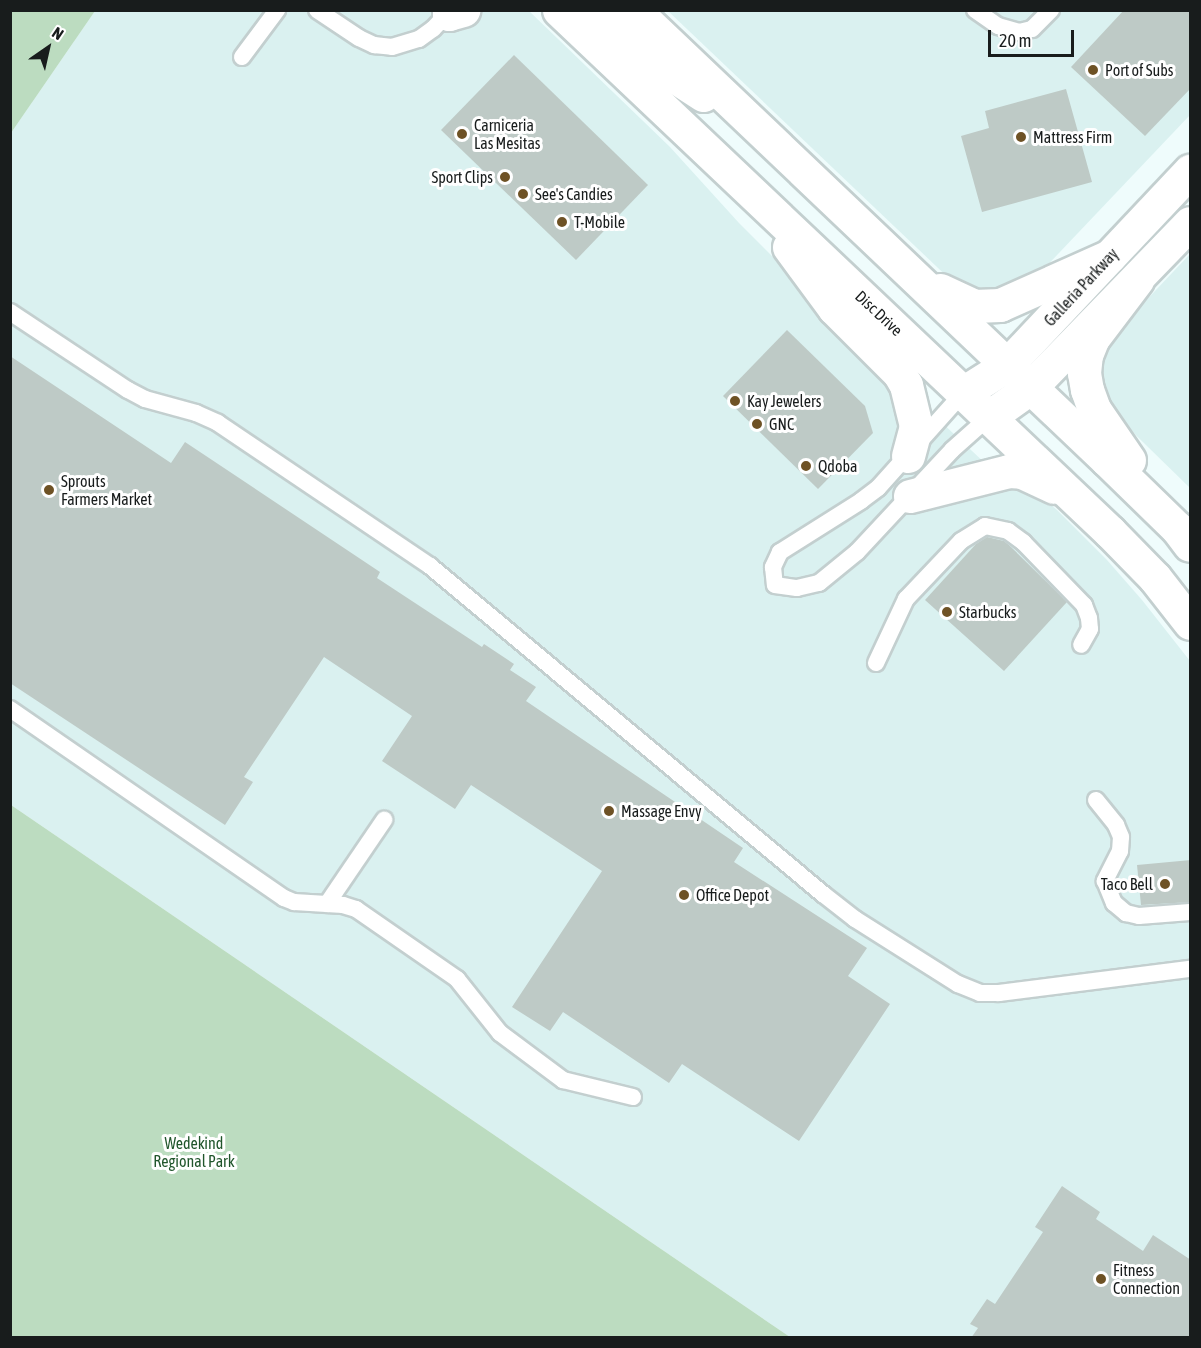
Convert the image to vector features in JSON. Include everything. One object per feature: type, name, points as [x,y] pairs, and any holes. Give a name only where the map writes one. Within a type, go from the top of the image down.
[{"type":"main road","points":[[550,10],[592,23],[659,68],[756,126]]},
{"type":"main road","name":"Disc Drive","points":[[560,10],[592,23],[748,189],[1089,512],[1155,578],[1191,622]]},
{"type":"main road","points":[[634,10],[1031,387],[1184,537]]},
{"type":"main road","name":"Galleria Parkway","points":[[963,393],[1007,365],[1191,171]]},
{"type":"main road","points":[[748,189],[823,296],[899,373],[906,386],[916,426],[908,456]]},
{"type":"main road","points":[[989,417],[1031,387],[1191,223]]},
{"type":"main road","points":[[909,272],[957,299],[985,307],[1000,305],[1032,292],[1110,256]]},
{"type":"main road","points":[[1137,280],[1092,338],[1086,355],[1087,390],[1104,426],[1184,537]]},
{"type":"main road","points":[[910,496],[1009,471],[1029,475],[1054,486],[1089,512]]},
{"type":"lane","points":[[242,57],[277,10]]},
{"type":"lane","points":[[317,10],[359,38],[374,45],[392,47],[419,39],[434,30],[453,11]]},
{"type":"lane","points":[[975,10],[998,26],[1019,32],[1032,29],[1051,10]]},
{"type":"lane","points":[[10,312],[136,395],[196,413],[218,423],[430,566],[823,894],[855,919],[958,984],[980,993],[999,993],[1191,969]]},
{"type":"lane","points":[[963,393],[908,456],[861,501],[780,552],[773,567],[774,585],[797,588],[819,583],[857,552],[952,450],[989,417]]},
{"type":"lane","points":[[876,663],[906,599],[961,541],[985,526],[1008,531],[1023,542],[1084,605],[1089,618],[1089,629],[1081,645]]},
{"type":"lane","points":[[10,709],[284,898],[294,902],[356,909],[457,979],[500,1033],[563,1080],[633,1097]]},
{"type":"lane","points":[[1096,800],[1116,825],[1121,837],[1120,851],[1105,881],[1114,903],[1126,913],[1139,916],[1191,912]]},
{"type":"lane","points":[[327,904],[384,820]]},
{"type":"shaded area","points":[[95,11],[529,11],[670,147],[739,223],[889,373],[1004,481],[1029,486],[1057,510],[1107,560],[1142,600],[1190,661],[1190,1337],[790,1337],[11,805],[11,133]]},
{"type":"shaded area","points":[[668,11],[1190,11],[1190,115],[1040,273],[996,296],[958,287]]},
{"type":"shaded area","points":[[1190,254],[1190,488],[1105,405],[1093,370],[1103,346]]},
{"type":"green space","points":[[10,11],[95,11],[11,133]]},
{"type":"green space","name":"Wedekind Regional Park","points":[[11,805],[790,1337],[11,1337]]},
{"type":"building","points":[[1124,10],[1191,10],[1191,88],[1145,136],[1071,67]]},
{"type":"building","points":[[514,55],[648,185],[576,260],[441,130]]},
{"type":"building","points":[[1066,89],[1092,182],[982,212],[961,136],[989,128],[985,111]]},
{"type":"building","points":[[787,330],[865,406],[873,433],[818,489],[723,396]]},
{"type":"building","points":[[10,356],[171,463],[185,442],[380,572],[377,578],[482,647],[484,644],[514,664],[510,670],[536,687],[526,701],[743,848],[734,862],[867,948],[848,976],[890,1004],[799,1141],[682,1064],[669,1083],[563,1012],[550,1031],[512,1007],[602,871],[471,785],[455,809],[382,761],[412,716],[324,657],[244,777],[253,782],[225,825],[10,683]]},
{"type":"building","points":[[987,537],[1004,541],[1067,602],[1004,671],[925,600],[976,544]]},
{"type":"building","name":"Taco Bell","points":[[1191,860],[1191,902],[1141,905],[1137,865]]},
{"type":"building","name":"Fitness Connection","points":[[1062,1186],[1100,1212],[1096,1219],[1143,1251],[1153,1235],[1191,1260],[1191,1338],[971,1338],[978,1328],[970,1324],[987,1299],[995,1304],[1043,1232],[1035,1227]]},
{"type":"place","name":"Port of Subs","points":[[1093,70]]},
{"type":"place","name":"Carniceria Las Mesitas","points":[[462,134]]},
{"type":"place","name":"Mattress Firm","points":[[1021,137]]},
{"type":"place","name":"Sport Clips","points":[[505,177]]},
{"type":"place","name":"See's Candies","points":[[523,194]]},
{"type":"place","name":"T-Mobile","points":[[562,222]]},
{"type":"place","name":"Kay Jewelers","points":[[735,401]]},
{"type":"place","name":"GNC","points":[[757,424]]},
{"type":"place","name":"Qdoba","points":[[806,466]]},
{"type":"place","name":"Sprouts Farmers Market","points":[[49,490]]},
{"type":"place","name":"Starbucks","points":[[947,612]]},
{"type":"place","name":"Massage Envy","points":[[609,811]]},
{"type":"place","name":"Taco Bell","points":[[1165,884]]},
{"type":"place","name":"Office Depot","points":[[684,895]]},
{"type":"place","name":"Fitness Connection","points":[[1101,1279]]}]
